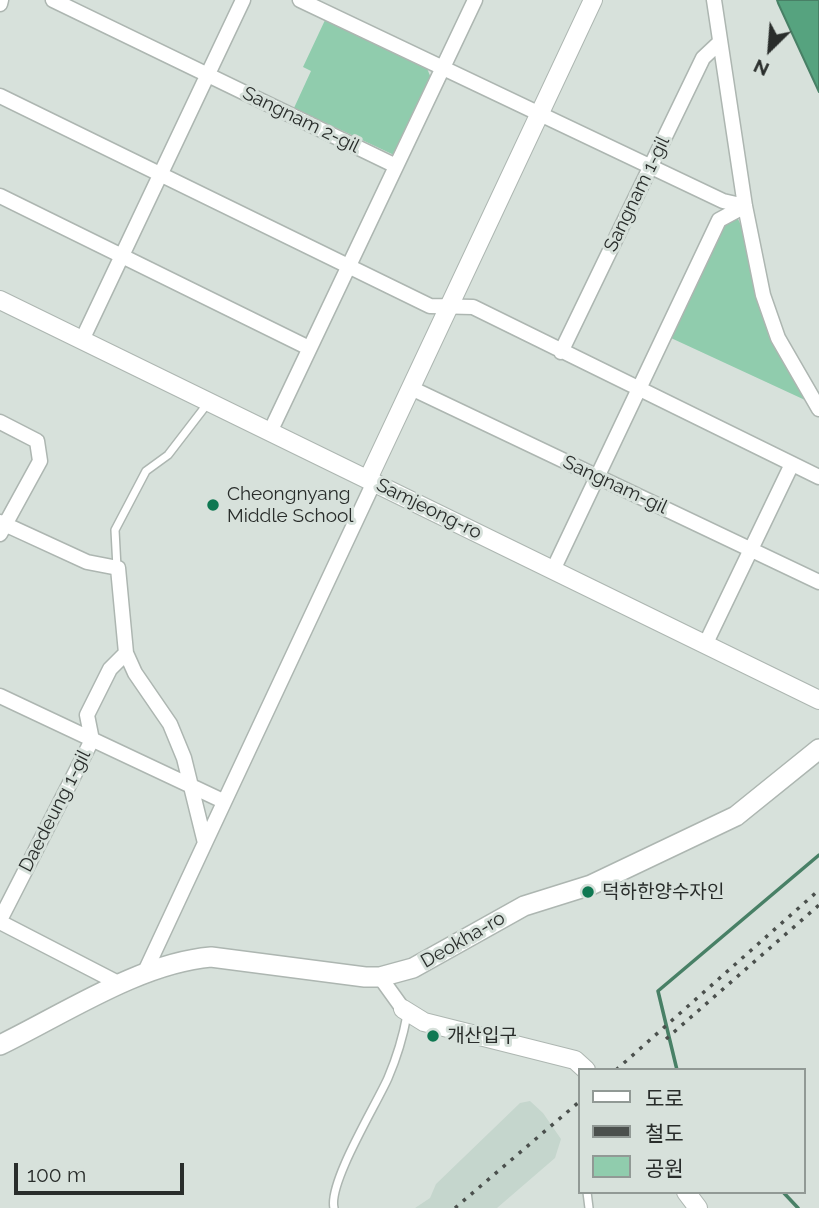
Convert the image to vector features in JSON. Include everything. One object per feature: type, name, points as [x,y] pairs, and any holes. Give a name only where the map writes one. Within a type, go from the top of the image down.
[{"type":"main road","name":"Deokha-ro","points":[[0,1044],[177,961],[211,957],[384,982],[422,965],[516,910],[591,885],[736,816],[819,749]]},
{"type":"street","name":"Sangnam 2-gil","points":[[53,0],[396,166]]},
{"type":"street","points":[[82,340],[243,0]]},
{"type":"street","points":[[300,0],[723,201],[745,206]]},
{"type":"street","points":[[270,432],[475,0]]},
{"type":"street","points":[[143,976],[371,481],[411,388],[593,0]]},
{"type":"street","points":[[714,0],[745,206],[770,320],[819,409]]},
{"type":"street","name":"Sangnam 1-gil","points":[[561,352],[703,58],[720,42]]},
{"type":"street","points":[[0,96],[430,306],[473,307],[819,477]]},
{"type":"street","points":[[0,196],[309,348]]},
{"type":"street","points":[[553,570],[719,220],[745,206]]},
{"type":"street","name":"Samjeong-ro","points":[[0,300],[819,700]]},
{"type":"street","name":"Sangnam-gil","points":[[411,388],[819,582]]},
{"type":"street","points":[[0,422],[37,441],[40,450],[40,461],[2,527],[87,562],[118,569],[126,653],[135,673],[170,724],[184,758],[205,844]]},
{"type":"street","points":[[705,645],[792,464]]},
{"type":"street","points":[[92,740],[87,715],[110,670],[126,653]]},
{"type":"street","points":[[0,696],[223,802]]},
{"type":"street","name":"Daedeung 1-gil","points":[[0,921],[92,740]]},
{"type":"street","points":[[0,921],[122,985]]},
{"type":"street","points":[[384,982],[405,1012],[424,1022],[575,1059],[582,1068]]},
{"type":"lane","points":[[118,569],[114,530],[146,471],[169,455],[209,402]]},
{"type":"lane","points":[[334,1208],[332,1202],[341,1172],[388,1077],[403,1038],[405,1012]]},
{"type":"shaded area","points":[[777,0],[819,0],[819,92],[778,3]]},
{"type":"shaded area","points":[[530,1101],[543,1113],[561,1139],[555,1158],[497,1208],[415,1208],[430,1198],[436,1184],[520,1103]]},
{"type":"green space","points":[[326,18],[426,66],[431,78],[394,155],[294,108],[311,71],[303,67]]},
{"type":"green space","points":[[729,218],[738,219],[741,225],[769,337],[805,400],[671,338],[725,221]]},
{"type":"waterway","points":[[677,1068],[658,991],[819,855]]},
{"type":"waterway","points":[[785,1194],[798,1208]]},
{"type":"railway","points":[[618,1068],[819,890]]},
{"type":"railway","points":[[666,1039],[819,905]]},
{"type":"railway","points":[[455,1208],[578,1103]]},
{"type":"place","name":"Cheongnyang Middle School","points":[[213,505]]},
{"type":"place","name":"덕하한양수자인","points":[[588,892]]},
{"type":"place","name":"개산입구","points":[[433,1036]]}]
